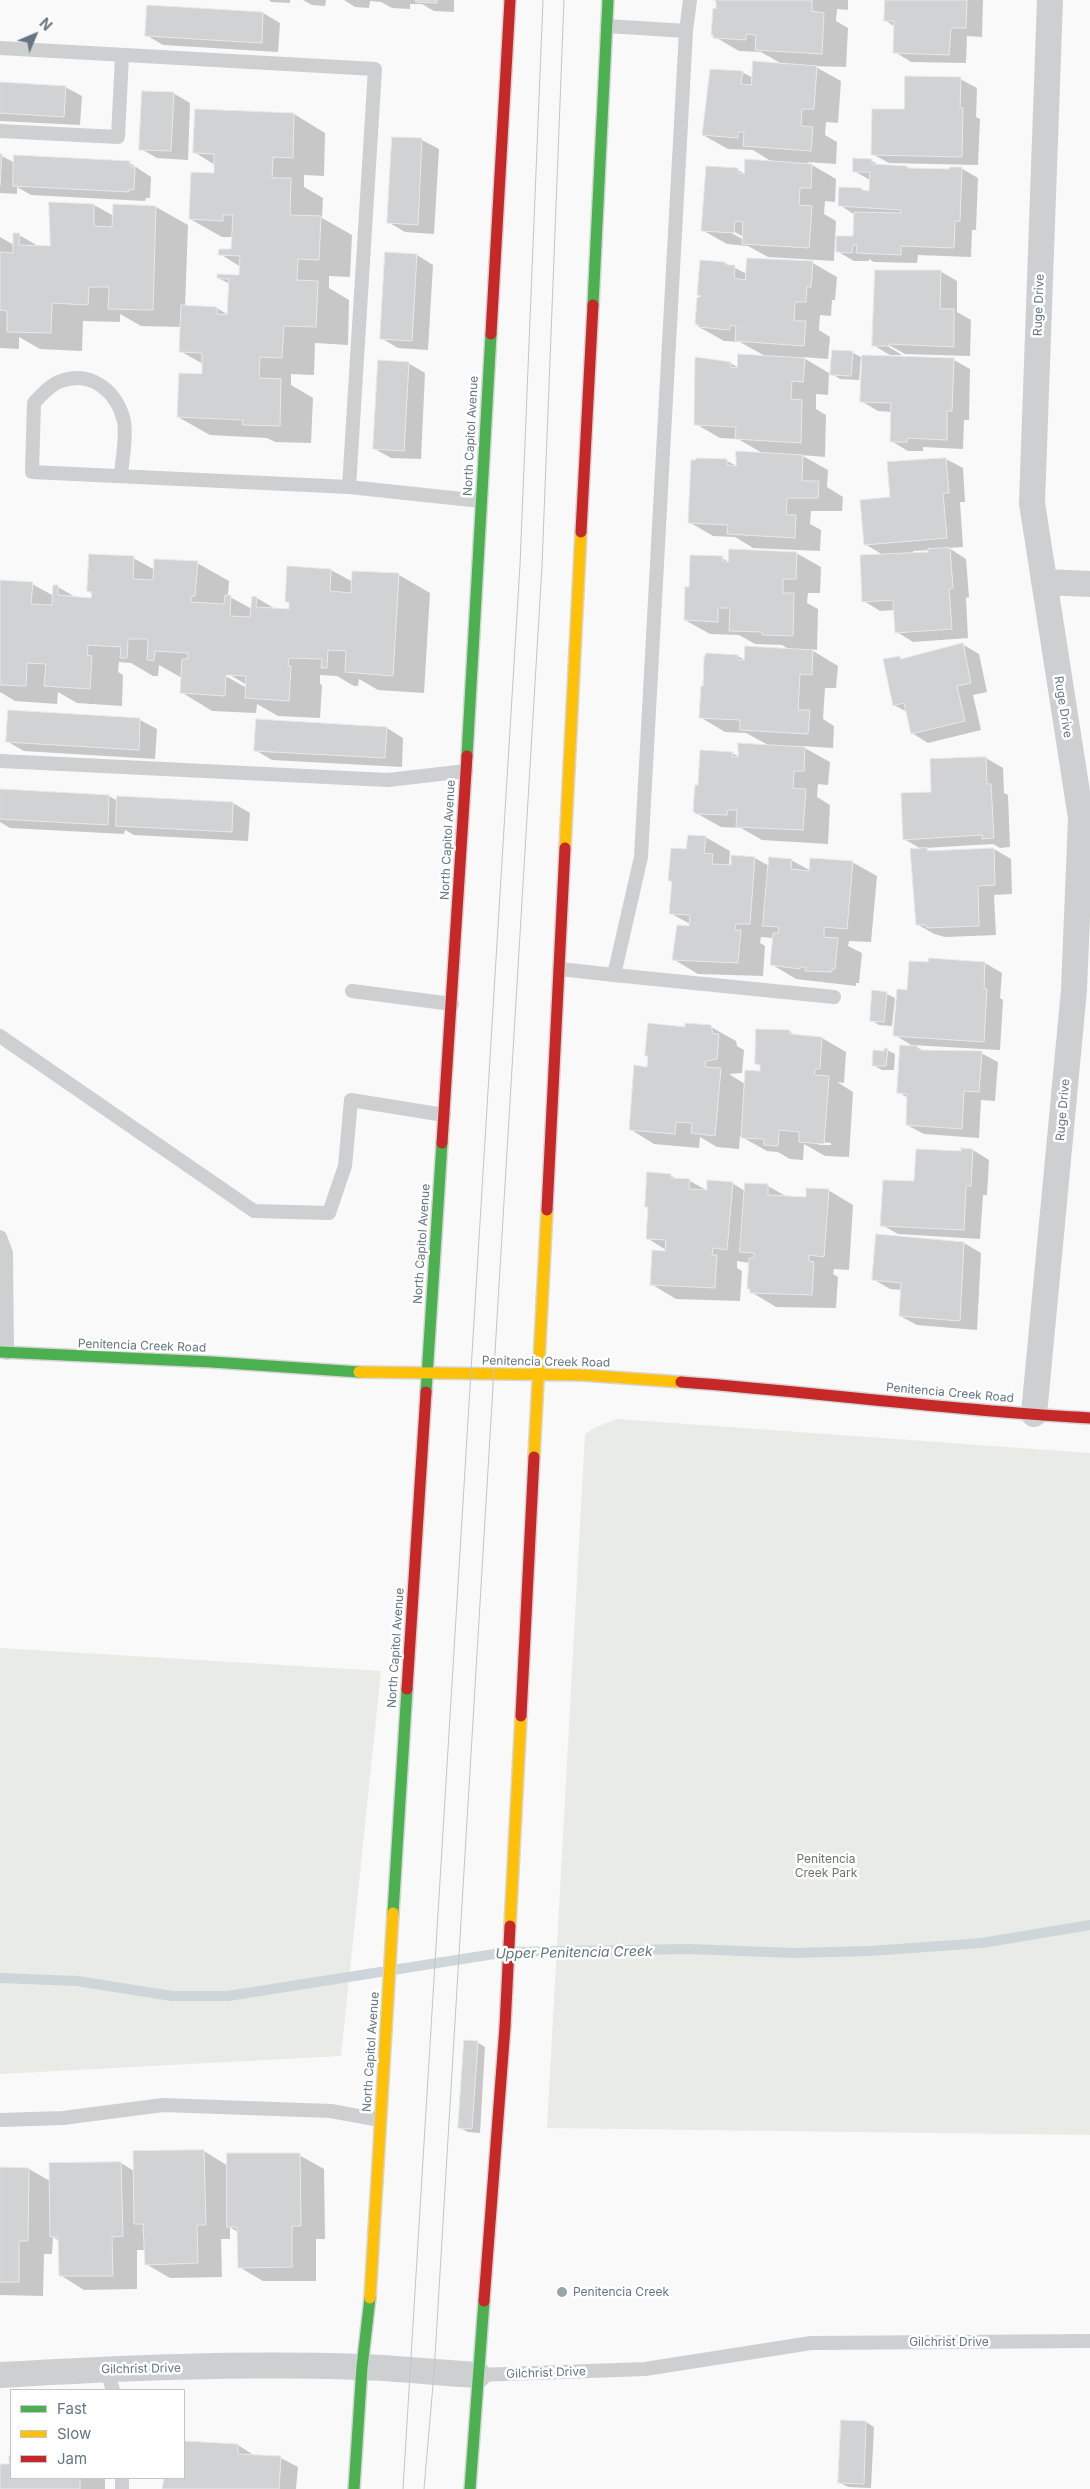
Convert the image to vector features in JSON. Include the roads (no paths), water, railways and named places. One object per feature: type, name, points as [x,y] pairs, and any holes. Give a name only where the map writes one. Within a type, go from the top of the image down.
[{"type":"main road","name":"North Capitol Avenue","points":[[354,2489],[362,2367],[370,2299],[400,1789],[452,1004],[510,0]]},
{"type":"main road","points":[[470,2489],[505,2027],[608,0]]},
{"type":"main road","name":"Penitencia Creek Road","points":[[4,1353],[212,1362],[380,1374],[582,1375],[761,1388],[997,1413],[1090,1418]]},
{"type":"street","name":"Ruge Drive","points":[[1034,1414],[1082,991],[1080,818],[1032,503],[1050,0]]},
{"type":"street","points":[[1044,582],[1090,584]]},
{"type":"street","name":"Gilchrist Drive","points":[[0,2375],[109,2380],[362,2367],[478,2375]]},
{"type":"lane","points":[[614,975],[641,857],[686,31],[690,0]]},
{"type":"lane","points":[[607,26],[686,31]]},
{"type":"lane","points":[[0,48],[375,69],[349,487]]},
{"type":"lane","points":[[0,131],[118,137],[122,56]]},
{"type":"lane","points":[[121,476],[124,423],[117,403],[102,385],[80,378],[60,381],[34,403],[32,472],[186,481],[349,487],[481,501]]},
{"type":"lane","points":[[0,761],[388,780],[466,771]]},
{"type":"lane","points":[[560,969],[834,997]]},
{"type":"lane","points":[[352,991],[452,1004]]},
{"type":"lane","points":[[0,1036],[254,1211],[329,1213],[344,1166],[351,1100],[444,1115]]},
{"type":"lane","points":[[0,1238],[6,1253],[4,1353]]},
{"type":"lane","points":[[0,2120],[63,2118],[163,2105],[331,2111],[380,2120]]},
{"type":"lane","name":"Gilchrist Drive","points":[[478,2375],[645,2369],[811,2342],[1090,2341]]},
{"type":"waterway","name":"Upper Penitencia Creek","points":[[0,1978],[77,1981],[172,1996],[228,1996],[507,1952],[689,1949],[794,1953],[870,1951],[982,1943],[1090,1925]]},
{"type":"tram line","points":[[403,2489],[520,565],[543,0]]},
{"type":"tram line","points":[[424,2489],[434,2373],[542,566],[564,0]]},
{"type":"place","name":"Penitencia Creek","points":[[562,2292]]},
{"type":"park label","name":"Penitencia Creek Park","points":[[826,1866]]}]
